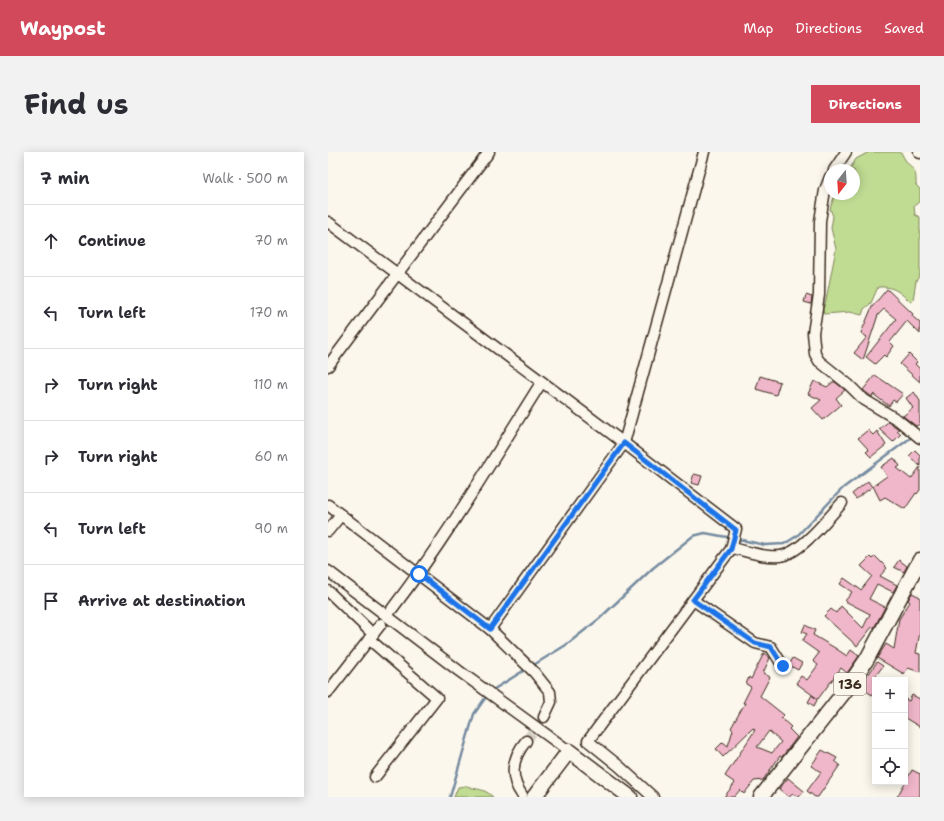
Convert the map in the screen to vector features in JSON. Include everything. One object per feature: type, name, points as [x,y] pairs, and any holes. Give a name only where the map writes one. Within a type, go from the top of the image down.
[{"type":"highway","name":"136","points":[[761,797],[845,691],[867,660],[885,629],[920,560]]},
{"type":"highway","points":[[528,796],[569,751],[630,797]]},
{"type":"street","points":[[328,366],[490,152]]},
{"type":"street","points":[[490,629],[624,443],[704,152]]},
{"type":"street","points":[[838,164],[846,152]]},
{"type":"street","points":[[824,200],[821,212],[818,295],[813,333],[815,354],[819,361],[849,385],[863,400],[898,420],[920,438]]},
{"type":"street","points":[[328,222],[734,527],[736,531],[732,548],[588,741],[619,766],[653,797]]},
{"type":"street","points":[[392,609],[419,574],[541,383]]},
{"type":"street","points":[[732,548],[773,556],[787,555],[798,549],[842,503]]},
{"type":"street","points":[[328,505],[490,629],[534,672],[550,692],[551,702],[544,717]]},
{"type":"street","points":[[328,531],[341,515]]},
{"type":"street","points":[[328,571],[459,671],[569,751]]},
{"type":"street","points":[[328,591],[371,636],[437,698],[375,777]]},
{"type":"street","points":[[693,600],[755,643],[771,647],[783,666]]},
{"type":"street","points":[[328,692],[381,624]]},
{"type":"street","points":[[526,741],[519,750],[515,763],[515,785],[528,796]]},
{"type":"green space","points":[[869,152],[898,152],[902,154],[914,170],[916,185],[920,189],[920,201],[914,206],[915,215],[920,217],[920,275],[916,281],[913,300],[910,302],[892,288],[878,287],[871,303],[864,309],[862,315],[850,312],[824,314],[823,309],[836,249],[831,228],[833,216],[830,209],[833,200],[860,200],[860,164],[853,164],[856,159]]},
{"type":"green space","points":[[467,786],[483,790],[493,797],[454,797],[458,787]]},
{"type":"building","points":[[887,289],[913,314],[912,316],[920,323],[920,334],[907,321],[890,342],[894,346],[886,357],[884,355],[875,364],[866,357],[896,319],[884,309],[878,315],[863,360],[854,353],[867,337],[861,333],[872,307]]},
{"type":"building","points":[[806,295],[812,297],[811,304],[804,302]]},
{"type":"building","points":[[909,354],[917,362],[915,364],[920,369],[920,382],[900,364]]},
{"type":"building","points":[[875,375],[903,394],[896,402],[893,400],[889,406],[873,394],[872,397],[863,390]]},
{"type":"building","points":[[760,376],[780,382],[776,395],[756,389]]},
{"type":"building","points":[[814,381],[827,387],[835,382],[845,390],[836,398],[841,405],[823,420],[812,408],[821,400],[808,394]]},
{"type":"building","points":[[914,392],[920,401],[920,424],[916,426],[903,416],[913,408],[906,398]]},
{"type":"building","points":[[888,422],[899,429],[897,430],[901,434],[893,442],[879,429]]},
{"type":"building","points":[[868,430],[873,435],[877,431],[886,445],[871,457],[866,452],[869,450],[858,438]]},
{"type":"building","points":[[915,450],[920,455],[920,466],[909,456]]},
{"type":"building","points":[[894,458],[900,466],[897,468],[911,479],[920,467],[920,490],[917,494],[916,493],[905,509],[885,497],[880,500],[873,486],[887,476],[881,467]]},
{"type":"building","points":[[694,474],[702,476],[699,485],[691,483]]},
{"type":"building","points":[[868,481],[872,487],[856,499],[852,494]]},
{"type":"building","points":[[875,556],[887,568],[880,576],[897,585],[893,592],[877,584],[869,599],[885,607],[874,628],[872,627],[857,646],[824,616],[831,609],[836,613],[841,606],[863,628],[870,614],[845,601],[852,592],[840,584],[844,578],[861,590],[872,576],[861,566],[870,557],[872,559]]},
{"type":"building","points":[[899,560],[907,566],[904,572],[894,567]]},
{"type":"building","points":[[912,593],[920,597],[920,632],[916,653],[920,654],[920,672],[908,668],[904,674],[877,658],[886,644],[894,649],[899,619],[910,602],[908,600]]},
{"type":"building","points":[[805,625],[815,630],[813,635],[847,656],[851,650],[859,656],[847,673],[841,668],[818,699],[796,683],[801,676],[807,680],[818,665],[813,661],[819,653],[802,641],[807,634],[802,632]]},
{"type":"building","points":[[764,653],[770,658],[763,673],[770,677],[760,696],[784,715],[781,718],[791,727],[789,729],[797,737],[782,757],[780,756],[763,780],[754,781],[744,794],[740,790],[734,797],[724,797],[735,783],[725,776],[755,730],[753,728],[723,757],[716,749],[723,742],[728,746],[733,730],[731,728],[745,703],[743,703],[751,687],[746,684],[749,677],[751,679]],"holes":[[[769,731],[781,742],[772,753],[757,747]]]},
{"type":"building","points":[[793,658],[802,663],[798,670],[789,665]]},
{"type":"building","points":[[877,662],[883,666],[875,677],[872,677],[872,695],[860,687]]},
{"type":"building","points":[[812,695],[817,700],[814,706],[808,702]]},
{"type":"building","points":[[912,695],[920,699],[920,727],[908,720],[909,701]]},
{"type":"building","points":[[822,750],[837,758],[835,761],[840,765],[818,797],[815,797],[807,791],[821,772],[811,766]]},
{"type":"building","points":[[912,770],[920,774],[920,797],[897,797],[904,785],[908,785],[908,777]]},
{"type":"building","points":[[788,778],[804,791],[799,797],[793,794],[789,797],[779,789]]},
{"type":"waterway","points":[[737,539],[765,545],[784,544],[797,536],[843,488],[913,436]]},
{"type":"waterway","points":[[532,666],[566,645],[599,619],[653,568],[693,536],[705,533],[732,538]]},
{"type":"waterway","points":[[491,691],[528,668]]},
{"type":"waterway","points":[[450,797],[474,714],[488,694]]},
{"type":"tunnel","points":[[526,741],[544,717]]},
{"type":"route","points":[[419,574],[490,629],[624,443],[734,527],[736,531],[731,549],[693,600],[755,643],[769,645],[783,666]]}]
